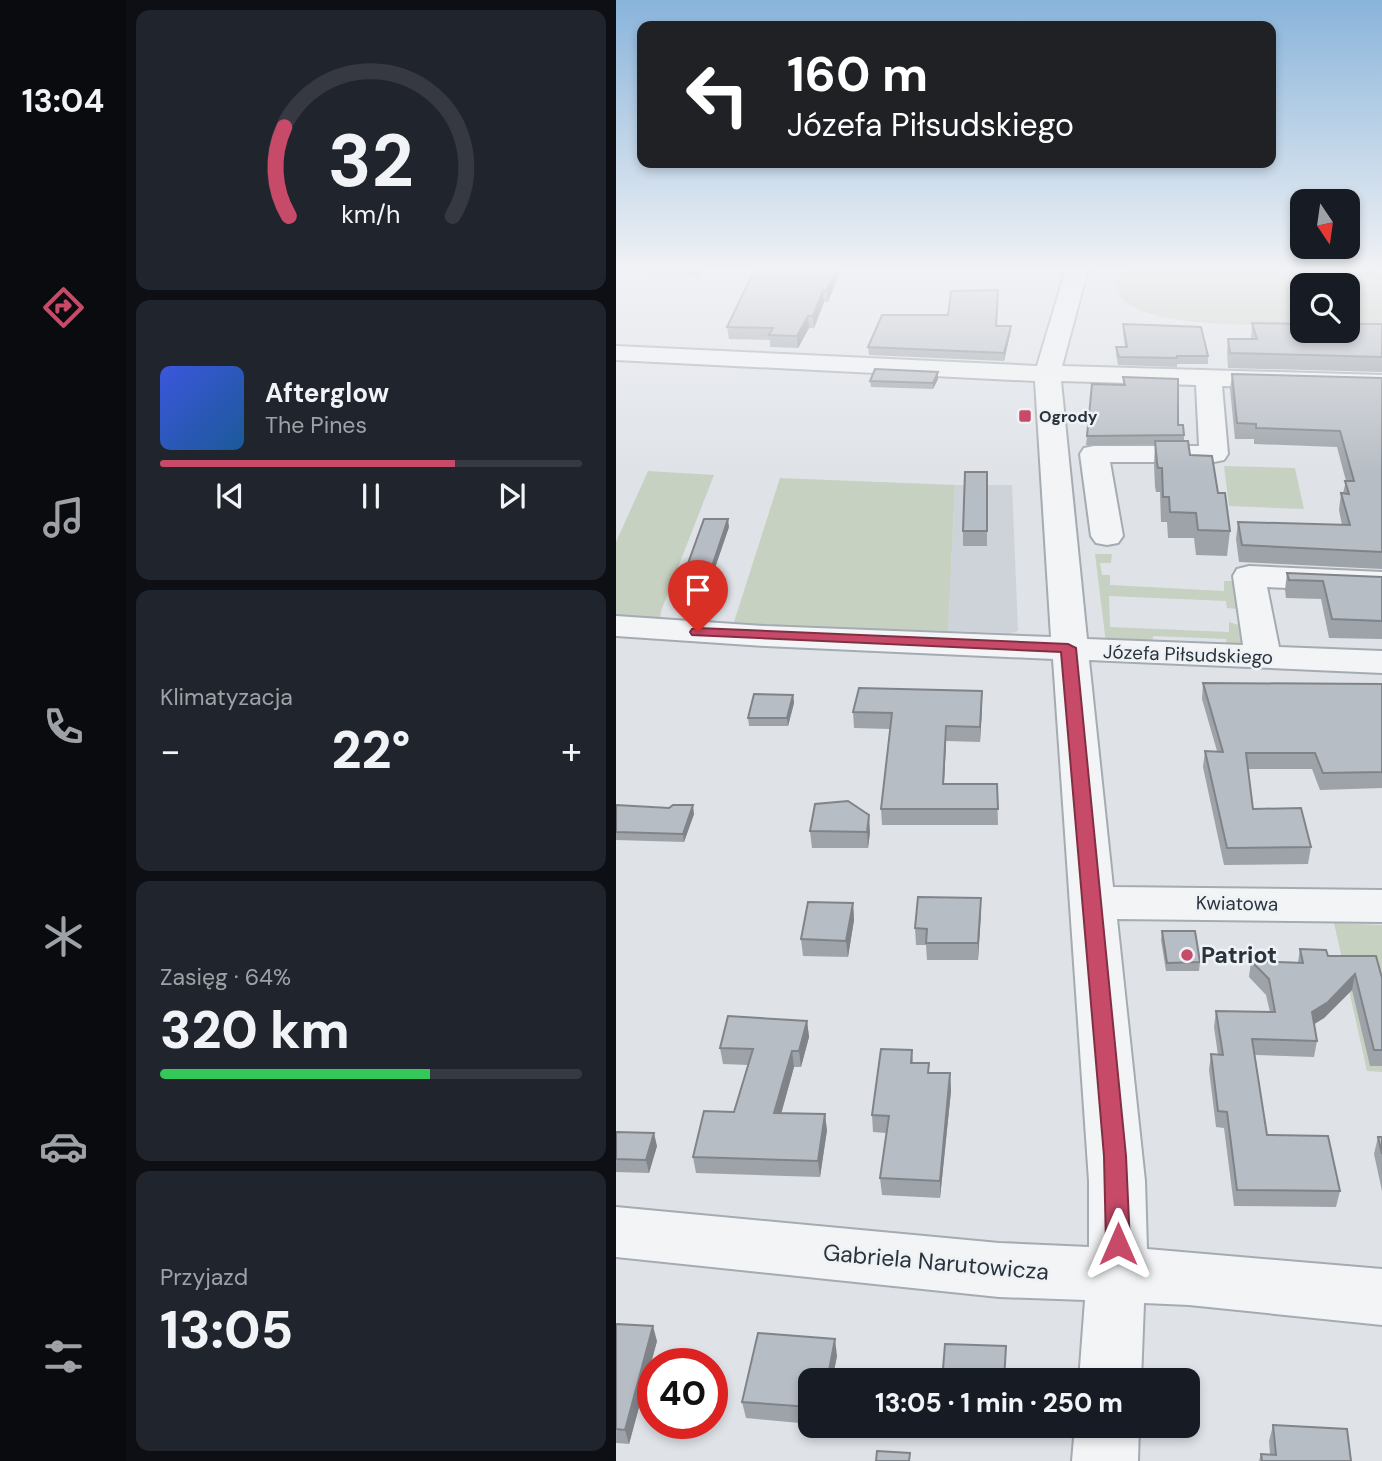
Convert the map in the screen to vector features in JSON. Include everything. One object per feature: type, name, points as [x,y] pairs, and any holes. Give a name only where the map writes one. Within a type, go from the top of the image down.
[{"type":"street","points":[[1058,337],[1048,373],[1068,648],[1117,1181],[1111,1368]]},
{"type":"street","points":[[616,353],[1048,373],[1382,383]]},
{"type":"street","points":[[1107,536],[1094,454],[1214,454],[1208,378]]},
{"type":"street","points":[[1264,657],[1249,576],[1382,582]]},
{"type":"street","name":"Józefa Piłsudskiego","points":[[616,626],[765,636],[1382,662]]},
{"type":"street","name":"Kwiatowa","points":[[1092,903],[1382,906]]},
{"type":"street","name":"Gabriela Narutowicza","points":[[616,1232],[999,1270],[1116,1273],[1382,1297]]},
{"type":"street","points":[[1105,1461],[1106,1438]]},
{"type":"shaded area","points":[[955,485],[1012,485],[1018,631],[948,631]]},
{"type":"green space","points":[[1224,466],[1295,468],[1304,509],[1229,506]]},
{"type":"green space","points":[[648,471],[714,475],[660,619],[616,615],[616,542]]},
{"type":"green space","points":[[780,478],[955,485],[948,631],[733,625]]},
{"type":"green space","points":[[1095,554],[1112,554],[1111,563],[1100,563],[1102,575],[1110,575],[1110,585],[1224,591],[1224,581],[1236,581],[1244,605],[1237,609],[1227,608],[1226,601],[1109,596],[1110,627],[1229,632],[1229,622],[1245,627],[1247,637],[1240,646],[1227,648],[1226,639],[1153,636],[1152,645],[1106,643]]},
{"type":"green space","points":[[1334,923],[1382,925],[1382,1072],[1367,1071]]},
{"type":"building","points":[[872,337],[1008,337],[1004,353],[868,347]]},
{"type":"building","points":[[1125,337],[1203,337],[1208,356],[1119,357],[1116,347],[1127,347]]},
{"type":"building","points":[[1290,337],[1290,343],[1360,343],[1360,337],[1382,337],[1382,357],[1230,353],[1228,339]]},
{"type":"building","points":[[875,369],[938,372],[933,383],[870,381]]},
{"type":"building","points":[[1232,374],[1382,378],[1382,552],[1242,545],[1238,522],[1350,525],[1341,493],[1349,494],[1345,481],[1354,481],[1340,431],[1256,428],[1256,424],[1237,423]]},
{"type":"building","points":[[1123,377],[1178,379],[1178,425],[1183,425],[1184,435],[1087,436],[1092,384],[1125,385]]},
{"type":"building","points":[[1155,441],[1188,441],[1190,455],[1212,456],[1218,493],[1225,493],[1230,531],[1198,530],[1196,513],[1170,512],[1169,497],[1163,497],[1162,468],[1158,468]]},
{"type":"building","points":[[965,472],[987,472],[987,531],[963,531]]},
{"type":"building","points":[[704,519],[728,519],[707,581],[682,580]]},
{"type":"building","points":[[1287,573],[1382,577],[1382,621],[1332,619],[1323,581],[1289,580]]},
{"type":"building","points":[[1203,683],[1382,684],[1382,772],[1323,773],[1315,753],[1246,753],[1253,809],[1301,808],[1311,847],[1227,848],[1205,751],[1223,752]]},
{"type":"building","points":[[859,688],[982,691],[980,727],[946,726],[943,784],[997,784],[998,809],[881,809],[892,713],[853,712]]},
{"type":"building","points":[[754,694],[793,695],[787,718],[748,718]]},
{"type":"building","points":[[848,801],[869,815],[867,832],[810,831],[815,804]]},
{"type":"building","points":[[616,805],[669,808],[673,805],[693,805],[683,834],[616,832]]},
{"type":"building","points":[[918,897],[981,898],[978,943],[926,943],[927,929],[915,928]]},
{"type":"building","points":[[808,902],[853,903],[846,941],[801,939]]},
{"type":"building","points":[[1162,931],[1195,931],[1200,962],[1167,963]]},
{"type":"building","points":[[1300,949],[1326,950],[1328,956],[1376,956],[1382,978],[1382,1050],[1374,1050],[1355,974],[1328,1002],[1312,1012],[1317,1041],[1252,1039],[1267,1135],[1328,1136],[1340,1191],[1237,1190],[1227,1112],[1218,1111],[1211,1054],[1223,1055],[1216,1011],[1275,1012],[1269,979],[1251,961],[1303,963]]},
{"type":"building","points":[[728,1016],[807,1021],[799,1051],[792,1051],[774,1113],[825,1114],[818,1161],[693,1157],[704,1111],[734,1112],[753,1049],[720,1048]]},
{"type":"building","points":[[881,1049],[912,1050],[911,1063],[929,1063],[928,1073],[950,1073],[940,1181],[880,1178],[889,1116],[872,1115]]},
{"type":"building","points":[[616,1132],[654,1133],[646,1160],[616,1159]]},
{"type":"building","points":[[1378,1137],[1382,1137],[1382,1154]]},
{"type":"building","points":[[616,1324],[653,1326],[647,1348],[637,1348],[637,1385],[625,1430],[616,1429]]},
{"type":"building","points":[[758,1333],[835,1339],[829,1368],[798,1368],[798,1406],[742,1402]]},
{"type":"building","points":[[945,1344],[1006,1346],[1005,1368],[943,1368]]},
{"type":"building","points":[[1273,1425],[1347,1429],[1351,1461],[1262,1461],[1261,1454],[1276,1455]]},
{"type":"building","points":[[877,1451],[910,1453],[909,1461],[876,1461]]},
{"type":"place","name":"Ogrody","points":[[1025,416]]},
{"type":"place","name":"Patriot","points":[[1187,955]]},
{"type":"route","points":[[698,632],[1068,648],[1115,1156],[1118,1244]]}]
